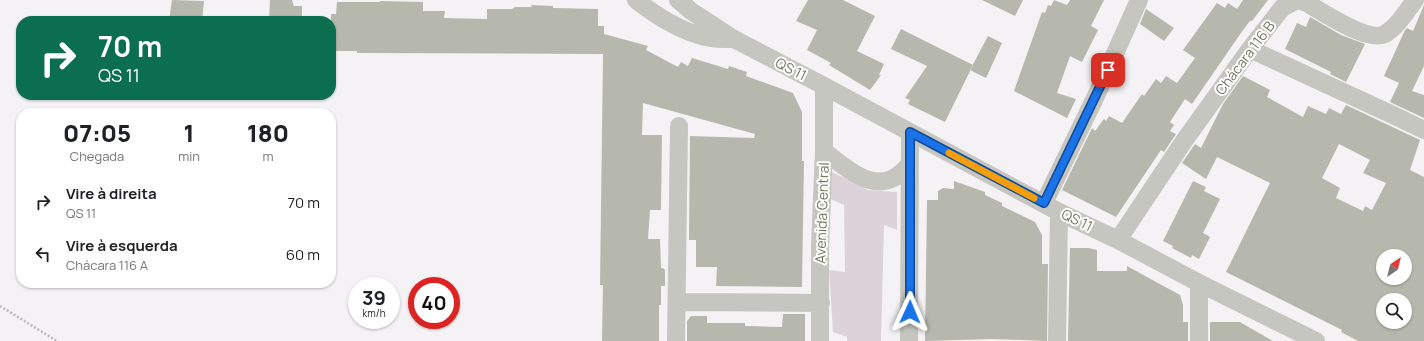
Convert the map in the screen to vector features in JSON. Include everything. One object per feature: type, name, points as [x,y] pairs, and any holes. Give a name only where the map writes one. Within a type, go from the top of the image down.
[{"type":"street","name":"QS 11","points":[[636,0],[645,7],[693,33],[712,38],[734,39]]},
{"type":"street","name":"QS 11","points":[[678,0],[691,11],[734,39],[1059,212],[1118,240],[1199,284],[1316,341]]},
{"type":"street","points":[[1044,203],[1095,98],[1140,0]]},
{"type":"street","name":"Chácara 116 B","points":[[1118,240],[1184,141],[1250,49],[1282,8],[1297,0],[1307,3],[1360,31],[1375,36],[1383,35],[1394,28],[1417,6]]},
{"type":"street","points":[[1250,49],[1424,130]]},
{"type":"street","name":"Avenida Central","points":[[820,341],[820,246],[824,151],[824,86]]},
{"type":"street","points":[[676,341],[679,126]]},
{"type":"street","points":[[909,341],[910,132]]},
{"type":"street","points":[[824,151],[848,170],[874,182],[885,182],[897,177],[910,163]]},
{"type":"street","points":[[1057,341],[1059,212]]},
{"type":"street","points":[[1199,284],[1199,341]]},
{"type":"street","points":[[677,302],[821,303]]},
{"type":"path","points":[[0,306],[57,341]]},
{"type":"shaded area","points":[[832,172],[868,190],[897,192],[897,230],[884,225],[881,341],[847,341],[847,337],[833,332],[829,270],[845,272],[844,205],[830,199]]},
{"type":"building","points":[[172,0],[204,1],[202,16],[170,16]]},
{"type":"building","points":[[270,0],[292,0],[294,6],[302,6],[302,16],[269,16]]},
{"type":"building","points":[[808,0],[843,0],[875,16],[857,51],[884,64],[879,75],[881,75],[870,90],[829,65],[831,63],[807,50],[817,30],[796,21]]},
{"type":"building","points":[[982,0],[1023,0],[1015,16]]},
{"type":"building","points":[[1054,0],[1067,5],[1070,0],[1104,0],[1091,26],[1098,30],[1082,62],[1070,56],[1057,93],[1076,99],[1067,118],[1014,91],[1042,12],[1045,13],[1048,5],[1051,6]]},
{"type":"building","points":[[1243,0],[1268,0],[1243,30],[1192,104],[1185,99],[1170,122],[1174,125],[1170,131],[1176,134],[1164,152],[1161,150],[1116,217],[1062,190],[1092,128],[1095,131],[1104,119],[1106,121],[1109,116],[1122,123],[1142,94],[1144,96],[1156,79],[1161,83],[1166,76],[1177,83],[1195,58],[1183,50],[1217,3],[1225,8],[1228,3],[1237,9]]},
{"type":"building","points":[[337,2],[423,2],[423,11],[445,11],[444,18],[487,19],[487,9],[512,9],[515,7],[532,7],[531,5],[553,6],[553,8],[598,9],[598,26],[604,26],[604,34],[648,46],[646,50],[678,67],[681,62],[688,66],[692,58],[728,69],[729,66],[747,72],[746,76],[793,93],[802,112],[802,161],[804,161],[802,287],[716,286],[717,267],[696,267],[696,240],[689,240],[690,136],[754,138],[755,134],[643,103],[642,135],[662,135],[661,210],[650,210],[648,239],[660,239],[661,268],[665,270],[665,286],[661,286],[661,305],[659,305],[659,341],[602,341],[603,285],[600,285],[603,54],[357,53],[357,51],[336,51],[336,16],[331,16],[331,14],[336,14]]},
{"type":"building","points":[[1424,5],[1424,66],[1412,91],[1424,95],[1424,118],[1390,102],[1399,83],[1384,76],[1405,30],[1407,28],[1413,31]]},
{"type":"building","points":[[1146,9],[1174,28],[1164,41],[1140,24]]},
{"type":"building","points":[[1310,17],[1341,35],[1365,44],[1346,82],[1330,74],[1331,72],[1285,49],[1297,23],[1306,27]]},
{"type":"building","points":[[901,29],[973,65],[945,122],[908,104],[910,100],[905,98],[927,66],[891,49]]},
{"type":"building","points":[[988,36],[1002,43],[986,78],[970,70]]},
{"type":"building","points":[[1243,76],[1270,90],[1267,97],[1303,117],[1308,106],[1326,114],[1329,108],[1341,114],[1346,105],[1420,140],[1410,170],[1424,177],[1424,341],[1358,341],[1341,332],[1342,330],[1226,272],[1270,183],[1217,157],[1206,179],[1182,163],[1195,144],[1201,148],[1223,104]],"holes":[[[1339,144],[1370,160],[1363,173],[1386,183],[1372,210],[1365,206],[1363,211],[1336,198],[1340,188],[1322,178]]]},
{"type":"building","points":[[954,181],[985,192],[985,195],[1002,203],[1002,206],[1035,222],[1042,235],[1042,264],[1048,264],[1047,341],[992,339],[925,341],[927,200],[938,200],[938,191],[943,188],[954,189]]},
{"type":"building","points":[[1193,181],[1206,187],[1204,191],[1220,199],[1203,233],[1210,237],[1199,259],[1192,255],[1191,258],[1172,248],[1173,246],[1163,241]]},
{"type":"building","points":[[1070,248],[1089,248],[1097,250],[1097,271],[1127,271],[1127,266],[1180,295],[1183,305],[1183,322],[1188,322],[1188,341],[1068,341]]},
{"type":"building","points":[[783,314],[805,314],[805,341],[687,341],[687,321],[691,316],[707,316],[707,323],[745,323],[745,326],[782,327]]},
{"type":"building","points":[[1210,322],[1240,322],[1273,341],[1210,341]]},
{"type":"slow traffic","points":[[949,153],[1034,198]]},
{"type":"route","points":[[910,312],[910,132],[1044,203],[1108,70]]}]
